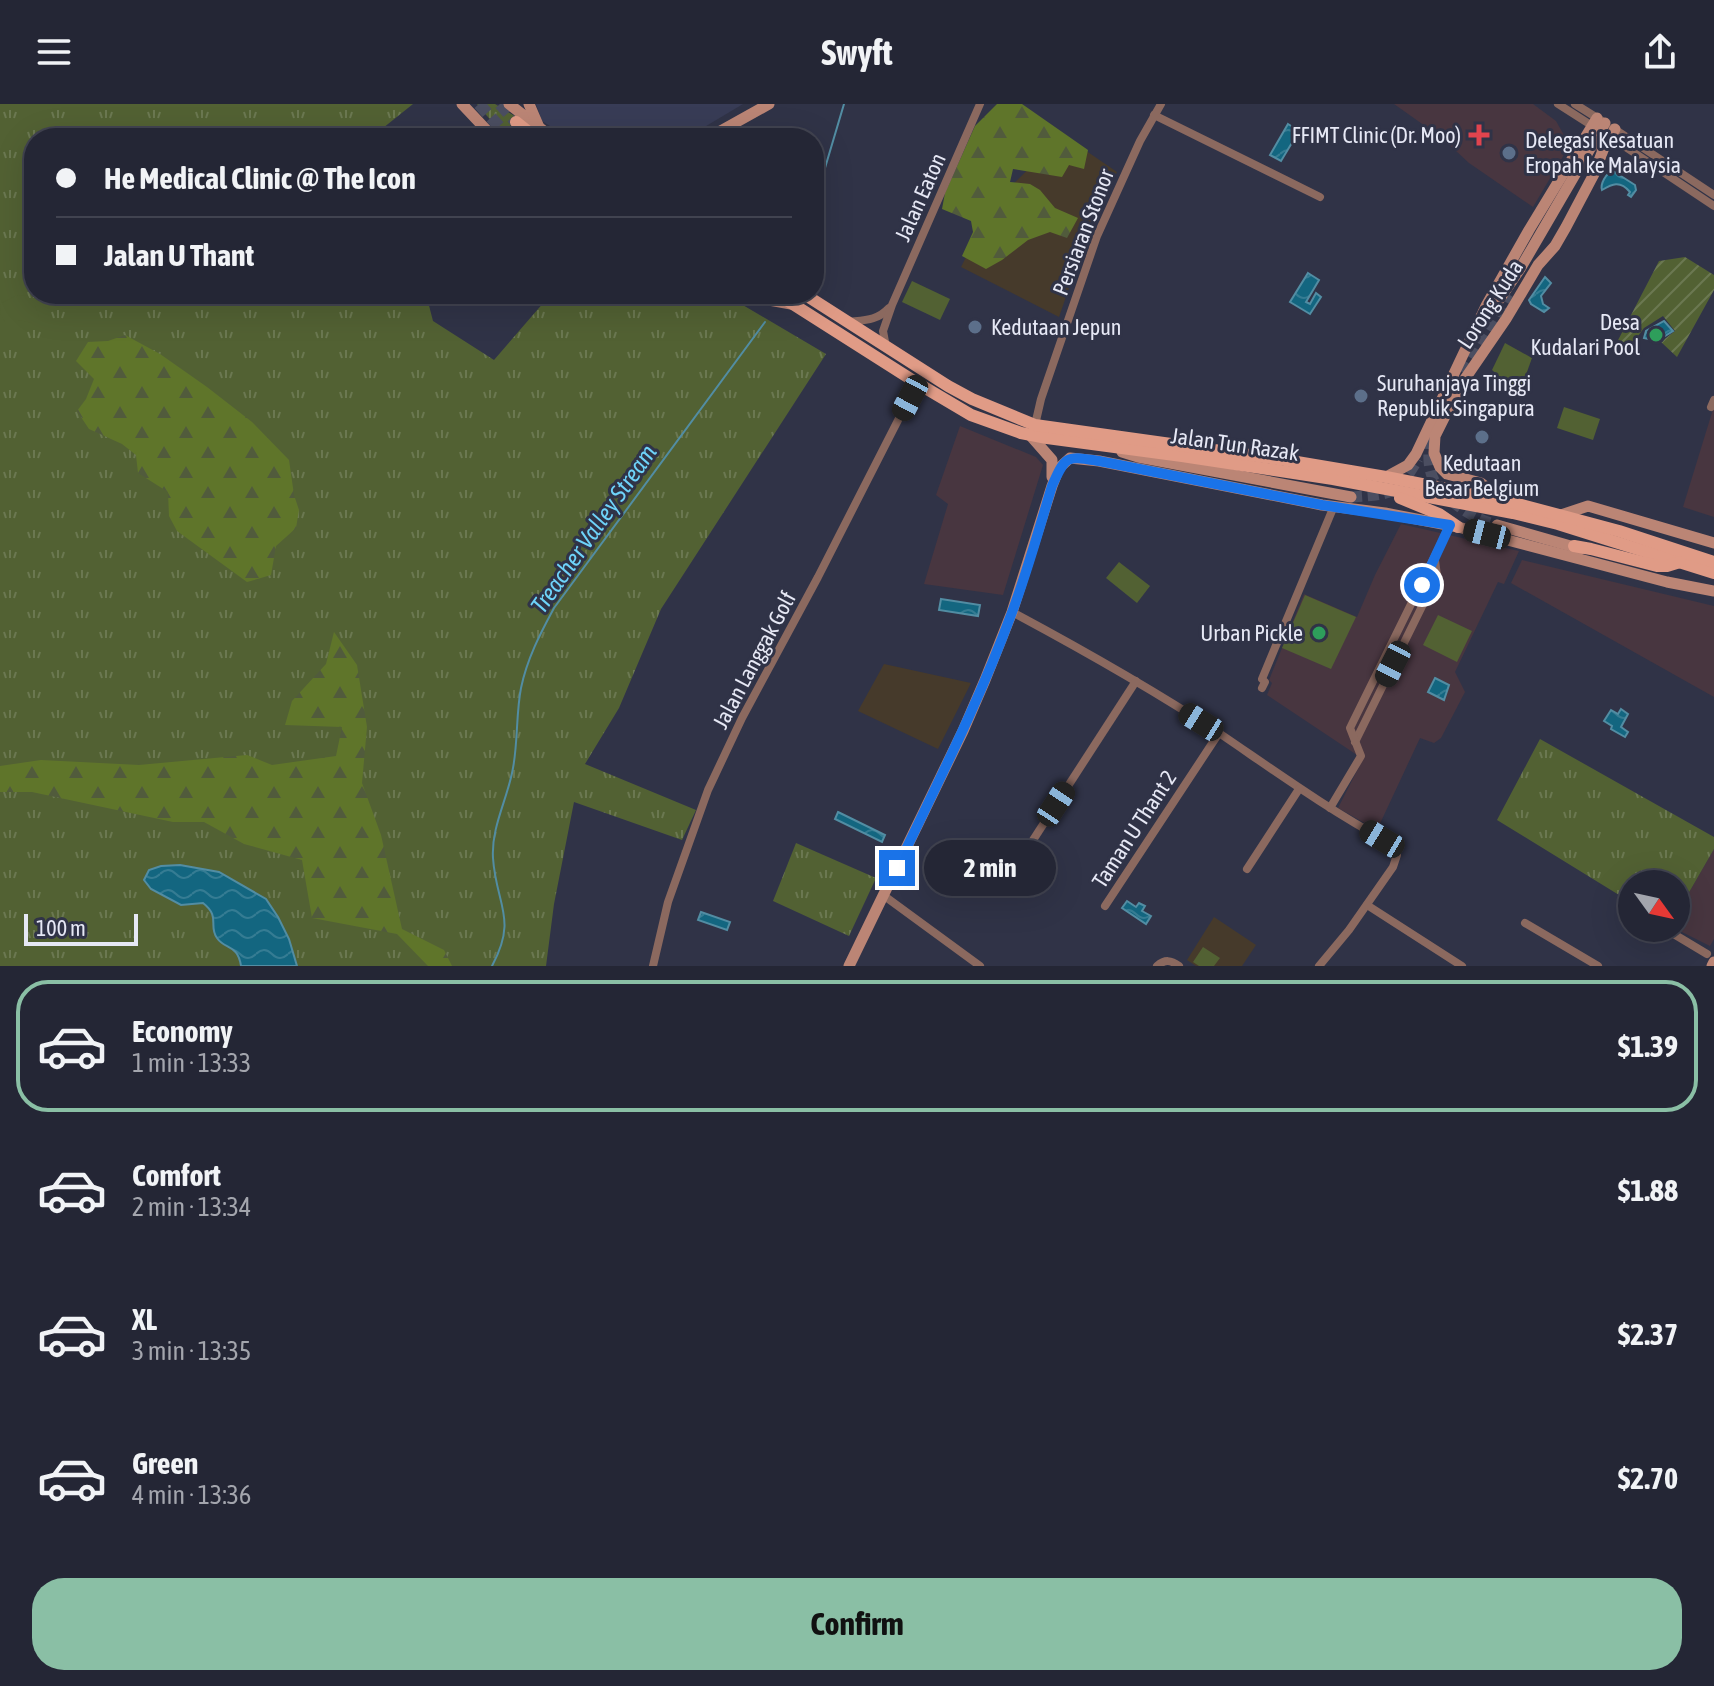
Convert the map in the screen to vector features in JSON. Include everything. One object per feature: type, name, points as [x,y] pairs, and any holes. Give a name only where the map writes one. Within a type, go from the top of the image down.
[{"type":"main road","points":[[516,122],[528,128]]},
{"type":"main road","name":"Jalan Tun Razak","points":[[806,304],[917,383],[971,415],[1098,445],[1366,485],[1513,513],[1714,573]]},
{"type":"main road","name":"Jalan Tun Razak","points":[[809,304],[847,322],[972,399],[1032,430],[1285,460],[1386,477],[1561,515],[1714,562]]},
{"type":"main road","points":[[1366,485],[1420,505],[1454,526]]},
{"type":"main road","points":[[1574,546],[1657,566],[1680,562]]},
{"type":"street","points":[[509,104],[533,128]]},
{"type":"street","points":[[529,104],[536,128]]},
{"type":"street","points":[[726,128],[769,104]]},
{"type":"street","name":"Jalan Eaton","points":[[887,348],[883,331],[892,305],[980,104]]},
{"type":"street","name":"Persiaran Stonor","points":[[1032,430],[1097,236],[1124,174],[1161,104]]},
{"type":"street","points":[[1558,104],[1714,195]]},
{"type":"street","points":[[1575,104],[1604,130],[1714,206]]},
{"type":"street","points":[[470,105],[494,128]]},
{"type":"street","points":[[1154,115],[1320,197]]},
{"type":"street","points":[[1499,300],[1604,130]]},
{"type":"street","name":"Lorong Kuda","points":[[1523,270],[1588,166],[1604,130]]},
{"type":"street","name":"Lorong Kuda","points":[[1503,500],[1481,483],[1447,474],[1436,460],[1434,444],[1460,386],[1566,227],[1594,174],[1604,130]]},
{"type":"street","name":"Lorong Kuda","points":[[1386,477],[1408,465],[1416,454],[1486,306],[1529,230],[1604,130]]},
{"type":"street","points":[[847,322],[874,319],[892,305]]},
{"type":"street","points":[[1486,306],[1484,319],[1493,324],[1514,306]]},
{"type":"street","name":"Jalan Langgak Golf","points":[[653,966],[668,902],[708,790],[742,718],[917,383]]},
{"type":"street","points":[[849,966],[963,731],[1012,612],[1052,486],[1052,460],[1032,430]]},
{"type":"street","points":[[1098,445],[1138,457],[1351,497]]},
{"type":"street","name":"Jalan Tun Razak","points":[[1052,486],[1059,468],[1075,457],[1454,526],[1667,582],[1714,591]]},
{"type":"street","points":[[1262,688],[1265,682],[1262,679],[1334,506]]},
{"type":"street","name":"Jalan Tun Razak","points":[[1561,515],[1588,506],[1714,543]]},
{"type":"street","points":[[1497,525],[1655,573],[1667,582]]},
{"type":"street","points":[[1330,808],[1361,756],[1350,728],[1454,526]]},
{"type":"street","points":[[1012,612],[1136,681],[1219,733],[1299,789],[1390,843],[1397,855],[1393,867],[1319,966]]},
{"type":"street","points":[[1024,854],[1136,681]]},
{"type":"street","name":"Taman U Thant 2","points":[[1105,906],[1219,733]]},
{"type":"street","points":[[1247,869],[1299,789]]},
{"type":"street","points":[[883,895],[980,966]]},
{"type":"street","points":[[1367,905],[1462,966]]},
{"type":"street","points":[[1525,923],[1598,966]]},
{"type":"street","points":[[1685,942],[1711,961]]},
{"type":"street","points":[[1157,966],[1165,961],[1179,966]]},
{"type":"shaded area","points":[[536,104],[743,104],[703,128],[553,128],[542,121]]},
{"type":"shaded area","points":[[1394,104],[1533,104],[1556,121],[1565,137],[1565,153],[1533,207],[1469,163],[1442,138]]},
{"type":"shaded area","points":[[1063,135],[1117,172],[1088,233],[1059,317],[961,267],[993,204]]},
{"type":"shaded area","points":[[1714,406],[1714,517],[1683,507]]},
{"type":"shaded area","points":[[960,426],[1036,457],[1043,465],[1003,595],[924,584],[948,504],[936,495]]},
{"type":"shaded area","points":[[1401,524],[1519,551],[1504,584],[1498,582],[1455,672],[1465,692],[1441,738],[1434,743],[1420,738],[1377,830],[1338,808],[1363,759],[1267,695],[1272,683],[1269,680],[1304,594],[1357,617]]},
{"type":"shaded area","points":[[1522,560],[1714,606],[1714,697],[1511,583]]},
{"type":"shaded area","points":[[884,664],[971,683],[938,749],[858,711]]},
{"type":"shaded area","points":[[1714,849],[1714,939],[1710,946],[1690,936],[1690,891]]},
{"type":"shaded area","points":[[1214,917],[1256,945],[1242,966],[1196,966],[1187,960]]},
{"type":"green space","points":[[0,104],[413,104],[383,128],[24,128],[24,304],[429,304],[433,321],[494,360],[542,304],[741,304],[826,354],[661,609],[619,708],[585,764],[696,810],[682,840],[574,802],[554,904],[546,966],[0,966]]},
{"type":"green space","points":[[477,104],[495,104],[518,118],[508,128],[495,128]]},
{"type":"green space","points":[[997,104],[1022,104],[1088,150],[1084,169],[1069,165],[1062,177],[1013,169],[1010,182],[1030,184],[1040,190],[1055,208],[1078,218],[1067,238],[1050,232],[1028,240],[986,269],[962,256],[973,232],[971,221],[942,209],[945,193],[975,126]]},
{"type":"green space","points":[[1685,257],[1714,275],[1714,290],[1677,357],[1661,342],[1675,331],[1663,316],[1644,328],[1627,351],[1615,346],[1659,261]]},
{"type":"green space","points":[[912,281],[950,299],[940,320],[902,302]]},
{"type":"green space","points":[[17,295],[24,296],[24,304],[34,304],[39,316],[32,323],[20,320],[6,324],[0,304]]},
{"type":"green space","points":[[125,335],[160,354],[207,387],[252,422],[289,460],[299,510],[296,528],[276,546],[271,575],[247,582],[177,531],[169,516],[168,492],[138,473],[136,455],[122,444],[89,429],[77,411],[94,379],[76,361],[88,342],[108,341]]},
{"type":"green space","points":[[1505,343],[1532,358],[1519,394],[1492,370]]},
{"type":"green space","points":[[1564,407],[1600,419],[1593,440],[1557,428]]},
{"type":"green space","points":[[1119,562],[1150,586],[1137,603],[1106,578]]},
{"type":"green space","name":"Urban Pickle","points":[[1305,595],[1356,617],[1331,669],[1282,648]]},
{"type":"green space","points":[[1438,615],[1472,631],[1457,662],[1423,645]]},
{"type":"green space","points":[[334,632],[357,665],[367,727],[362,783],[381,835],[402,929],[444,950],[452,966],[428,966],[397,934],[312,918],[302,860],[244,844],[204,822],[173,822],[32,792],[0,792],[0,766],[41,760],[139,765],[247,755],[272,765],[336,756],[342,727],[285,725],[292,701],[326,664]]},
{"type":"green space","points":[[1540,739],[1714,837],[1714,849],[1690,891],[1690,870],[1618,870],[1618,894],[1497,820]]},
{"type":"green space","points":[[796,843],[876,878],[849,936],[773,901]]},
{"type":"green space","points":[[1203,947],[1220,958],[1214,966],[1199,966],[1193,962]]},
{"type":"water","points":[[1288,124],[1299,131],[1281,161],[1270,155]]},
{"type":"water","points":[[1613,171],[1635,185],[1636,190],[1631,197],[1626,188],[1619,185],[1602,190],[1604,179]]},
{"type":"water","points":[[1308,273],[1319,280],[1306,302],[1310,304],[1316,293],[1321,297],[1310,314],[1290,302]]},
{"type":"water","points":[[1545,277],[1551,283],[1541,296],[1543,304],[1549,308],[1544,312],[1529,300]]},
{"type":"water","name":"Desa Kudalari Pool","points":[[1664,321],[1673,331],[1657,341],[1644,338],[1646,331]]},
{"type":"water","points":[[941,599],[980,605],[978,616],[939,610]]},
{"type":"water","points":[[1435,678],[1449,685],[1444,700],[1428,692]]},
{"type":"water","points":[[1621,709],[1628,714],[1621,727],[1628,732],[1625,737],[1604,721],[1611,710],[1618,714]]},
{"type":"water","points":[[838,812],[885,835],[882,842],[835,819]]},
{"type":"water","points":[[180,865],[219,872],[266,899],[289,939],[297,966],[241,966],[237,954],[217,938],[212,913],[203,903],[181,905],[151,889],[144,880],[149,870]]},
{"type":"water","points":[[1127,901],[1136,907],[1139,903],[1145,906],[1142,911],[1151,916],[1146,924],[1122,908]]},
{"type":"water","points":[[701,912],[730,922],[727,930],[698,920]]},
{"type":"waterway","name":"Treacher Valley Stream","points":[[824,171],[844,104]]},
{"type":"waterway","name":"Treacher Valley Stream","points":[[492,966],[500,950],[505,923],[493,846],[513,768],[521,688],[534,647],[554,608],[765,322]]},
{"type":"tunnel","points":[[479,104],[501,128]]},
{"type":"tunnel","points":[[500,104],[516,122]]},
{"type":"tunnel","points":[[1455,387],[1508,294]]},
{"type":"tunnel","points":[[1430,438],[1431,471],[1440,489]]},
{"type":"tunnel","points":[[1351,497],[1392,491],[1418,459]]},
{"type":"tunnel","points":[[1452,501],[1473,516],[1497,525]]},
{"type":"place","name":"FFIMT Clinic (Dr. Moo)","points":[[1479,135]]},
{"type":"place","name":"Delegasi Kesatuan Eropah ke Malaysia","points":[[1509,153]]},
{"type":"place","name":"Kedutaan Jepun","points":[[975,327]]},
{"type":"place","name":"Desa Kudalari Pool","points":[[1656,335]]},
{"type":"place","name":"Suruhanjaya Tinggi Republik Singapura","points":[[1361,396]]},
{"type":"place","name":"Kedutaan Besar Belgium","points":[[1482,437]]},
{"type":"place","name":"Urban Pickle","points":[[1319,633]]},
{"type":"route","points":[[897,868],[985,680],[1012,612],[1052,486],[1059,468],[1070,458],[1322,505],[1450,525],[1422,585]]}]
